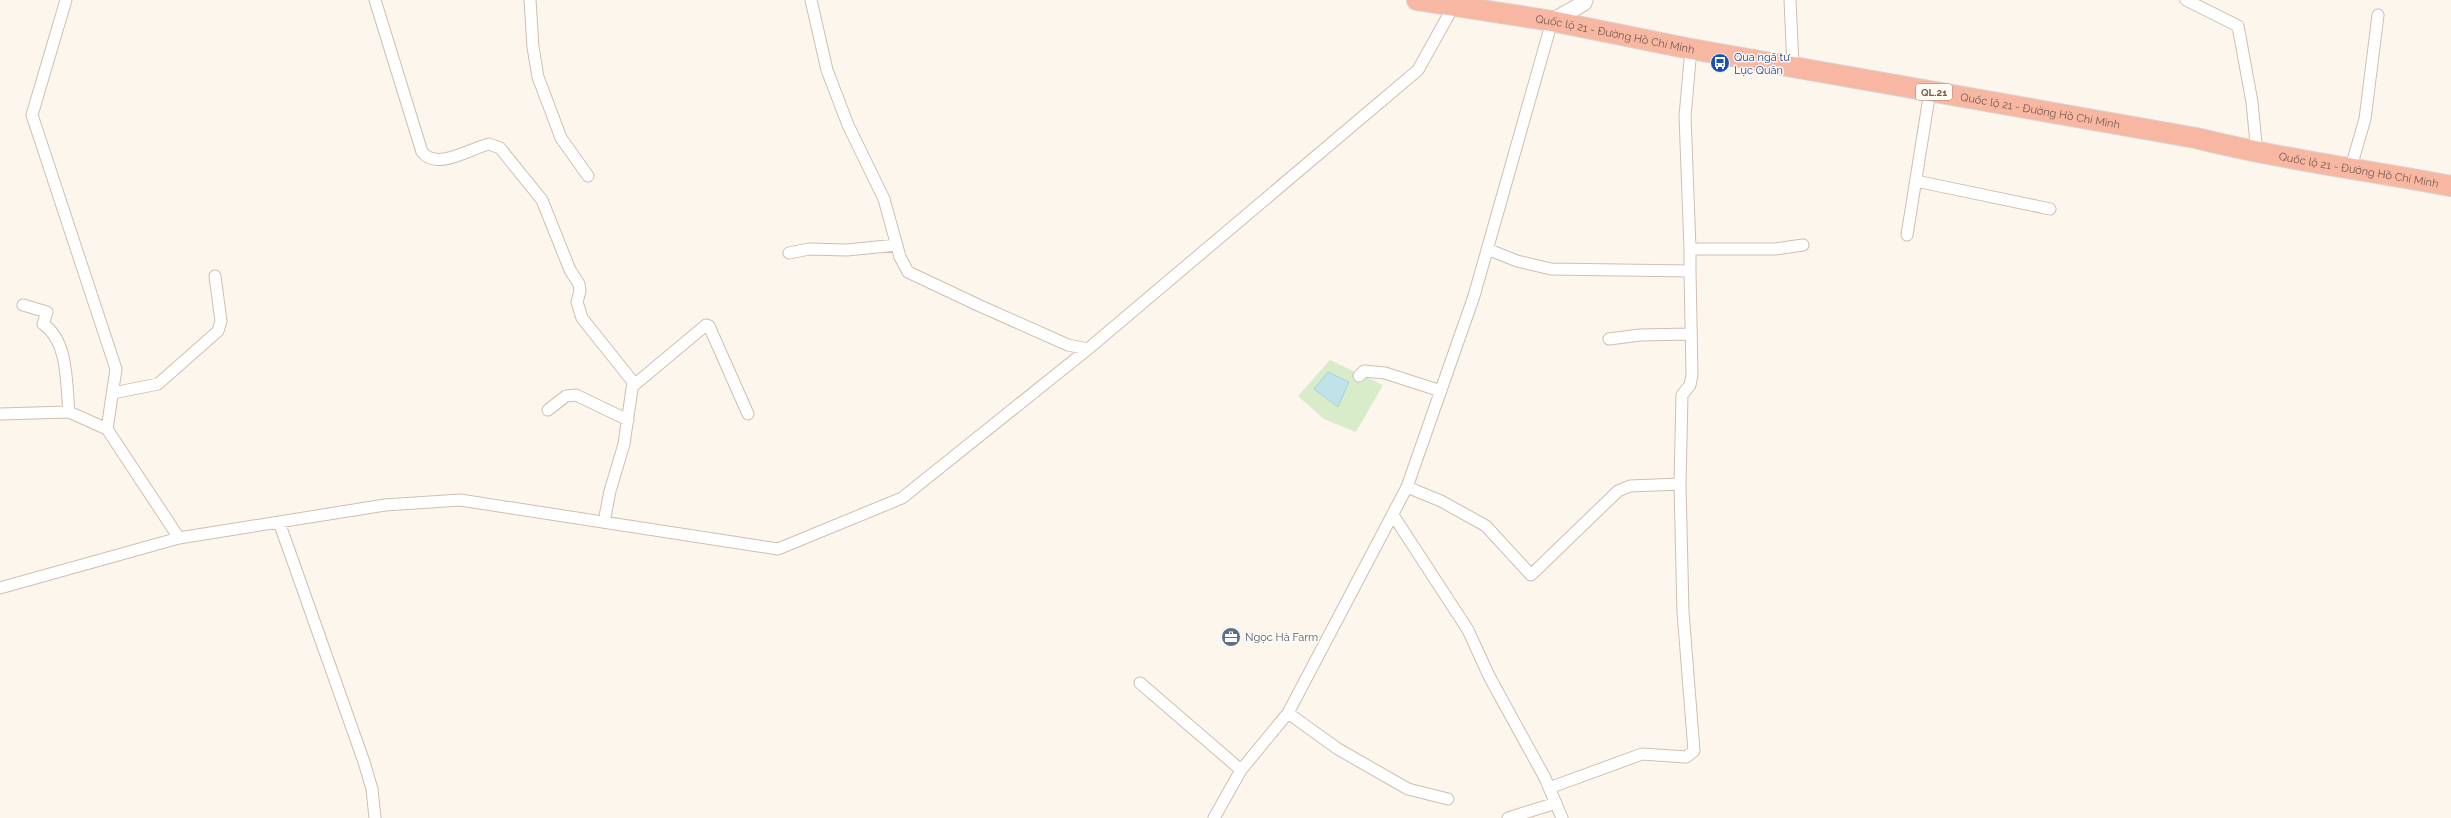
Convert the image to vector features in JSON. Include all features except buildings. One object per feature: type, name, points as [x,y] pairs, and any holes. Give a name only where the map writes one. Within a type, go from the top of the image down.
[{"type":"highway","name":"Quốc lộ 21 - Đường Hồ Chí Minh","points":[[1417,0],[1453,7],[1552,21],[1691,49],[2196,138],[2257,154],[2351,167],[2451,186]]},
{"type":"street","points":[[66,0],[32,115],[116,369],[107,429]]},
{"type":"street","points":[[375,0],[422,152],[429,159],[437,159],[457,155],[490,144],[500,148],[542,200],[562,250],[579,284],[580,291],[577,302],[582,318],[625,371],[633,386],[628,420],[604,522]]},
{"type":"street","points":[[530,0],[533,48],[538,77],[562,138],[588,176]]},
{"type":"street","points":[[811,0],[827,70],[848,124],[884,199],[897,245],[908,272],[978,305],[1068,344],[1088,349]]},
{"type":"street","points":[[1214,818],[1241,770],[1288,713],[1407,487],[1474,296],[1552,21],[1584,3],[1585,0]]},
{"type":"street","points":[[1790,0],[1792,66]]},
{"type":"street","points":[[2186,0],[2238,26],[2252,102],[2257,154]]},
{"type":"street","points":[[0,588],[179,538],[385,505],[460,500],[778,549],[902,498],[1088,349],[1418,70],[1453,7]]},
{"type":"street","points":[[2351,167],[2365,119],[2378,15]]},
{"type":"street","points":[[1549,788],[1642,754],[1686,757],[1694,751],[1683,612],[1680,484],[1682,395],[1690,385],[1692,375],[1690,250],[1685,116],[1691,49]]},
{"type":"street","points":[[1907,235],[1930,91]]},
{"type":"street","points":[[1916,181],[2050,209]]},
{"type":"street","points":[[789,253],[809,249],[831,248],[847,250],[897,245]]},
{"type":"street","points":[[1690,250],[1775,249],[1803,245]]},
{"type":"street","points":[[1487,249],[1517,262],[1551,269],[1690,270]]},
{"type":"street","points":[[113,393],[158,384],[218,331],[221,321],[215,276]]},
{"type":"street","points":[[23,304],[47,312],[43,324],[48,328],[63,356],[69,412]]},
{"type":"street","points":[[633,386],[706,325],[709,326],[748,414]]},
{"type":"street","points":[[1609,339],[1640,335],[1691,334]]},
{"type":"street","points":[[1359,376],[1364,371],[1385,373],[1441,391]]},
{"type":"street","points":[[548,410],[566,396],[576,395],[628,420]]},
{"type":"street","points":[[0,414],[69,412],[107,429],[179,538]]},
{"type":"street","points":[[1407,487],[1441,502],[1486,526],[1531,575],[1618,491],[1630,486],[1680,484]]},
{"type":"street","points":[[1393,515],[1468,630],[1489,676],[1549,788],[1562,818]]},
{"type":"street","points":[[279,522],[364,762],[372,789],[375,818]]},
{"type":"street","points":[[1140,683],[1241,770]]},
{"type":"street","points":[[1288,713],[1338,749],[1408,789],[1448,799]]},
{"type":"street","points":[[1508,818],[1556,803]]},
{"type":"green space","points":[[1330,360],[1383,385],[1356,432],[1324,419],[1298,396]]},
{"type":"water","points":[[1328,372],[1349,382],[1338,407],[1314,389]]},
{"type":"place","name":"Qua ngã tư Lục Quân","points":[[1720,63]]},
{"type":"place","name":"Ngọc Hà Farm","points":[[1231,637]]}]
